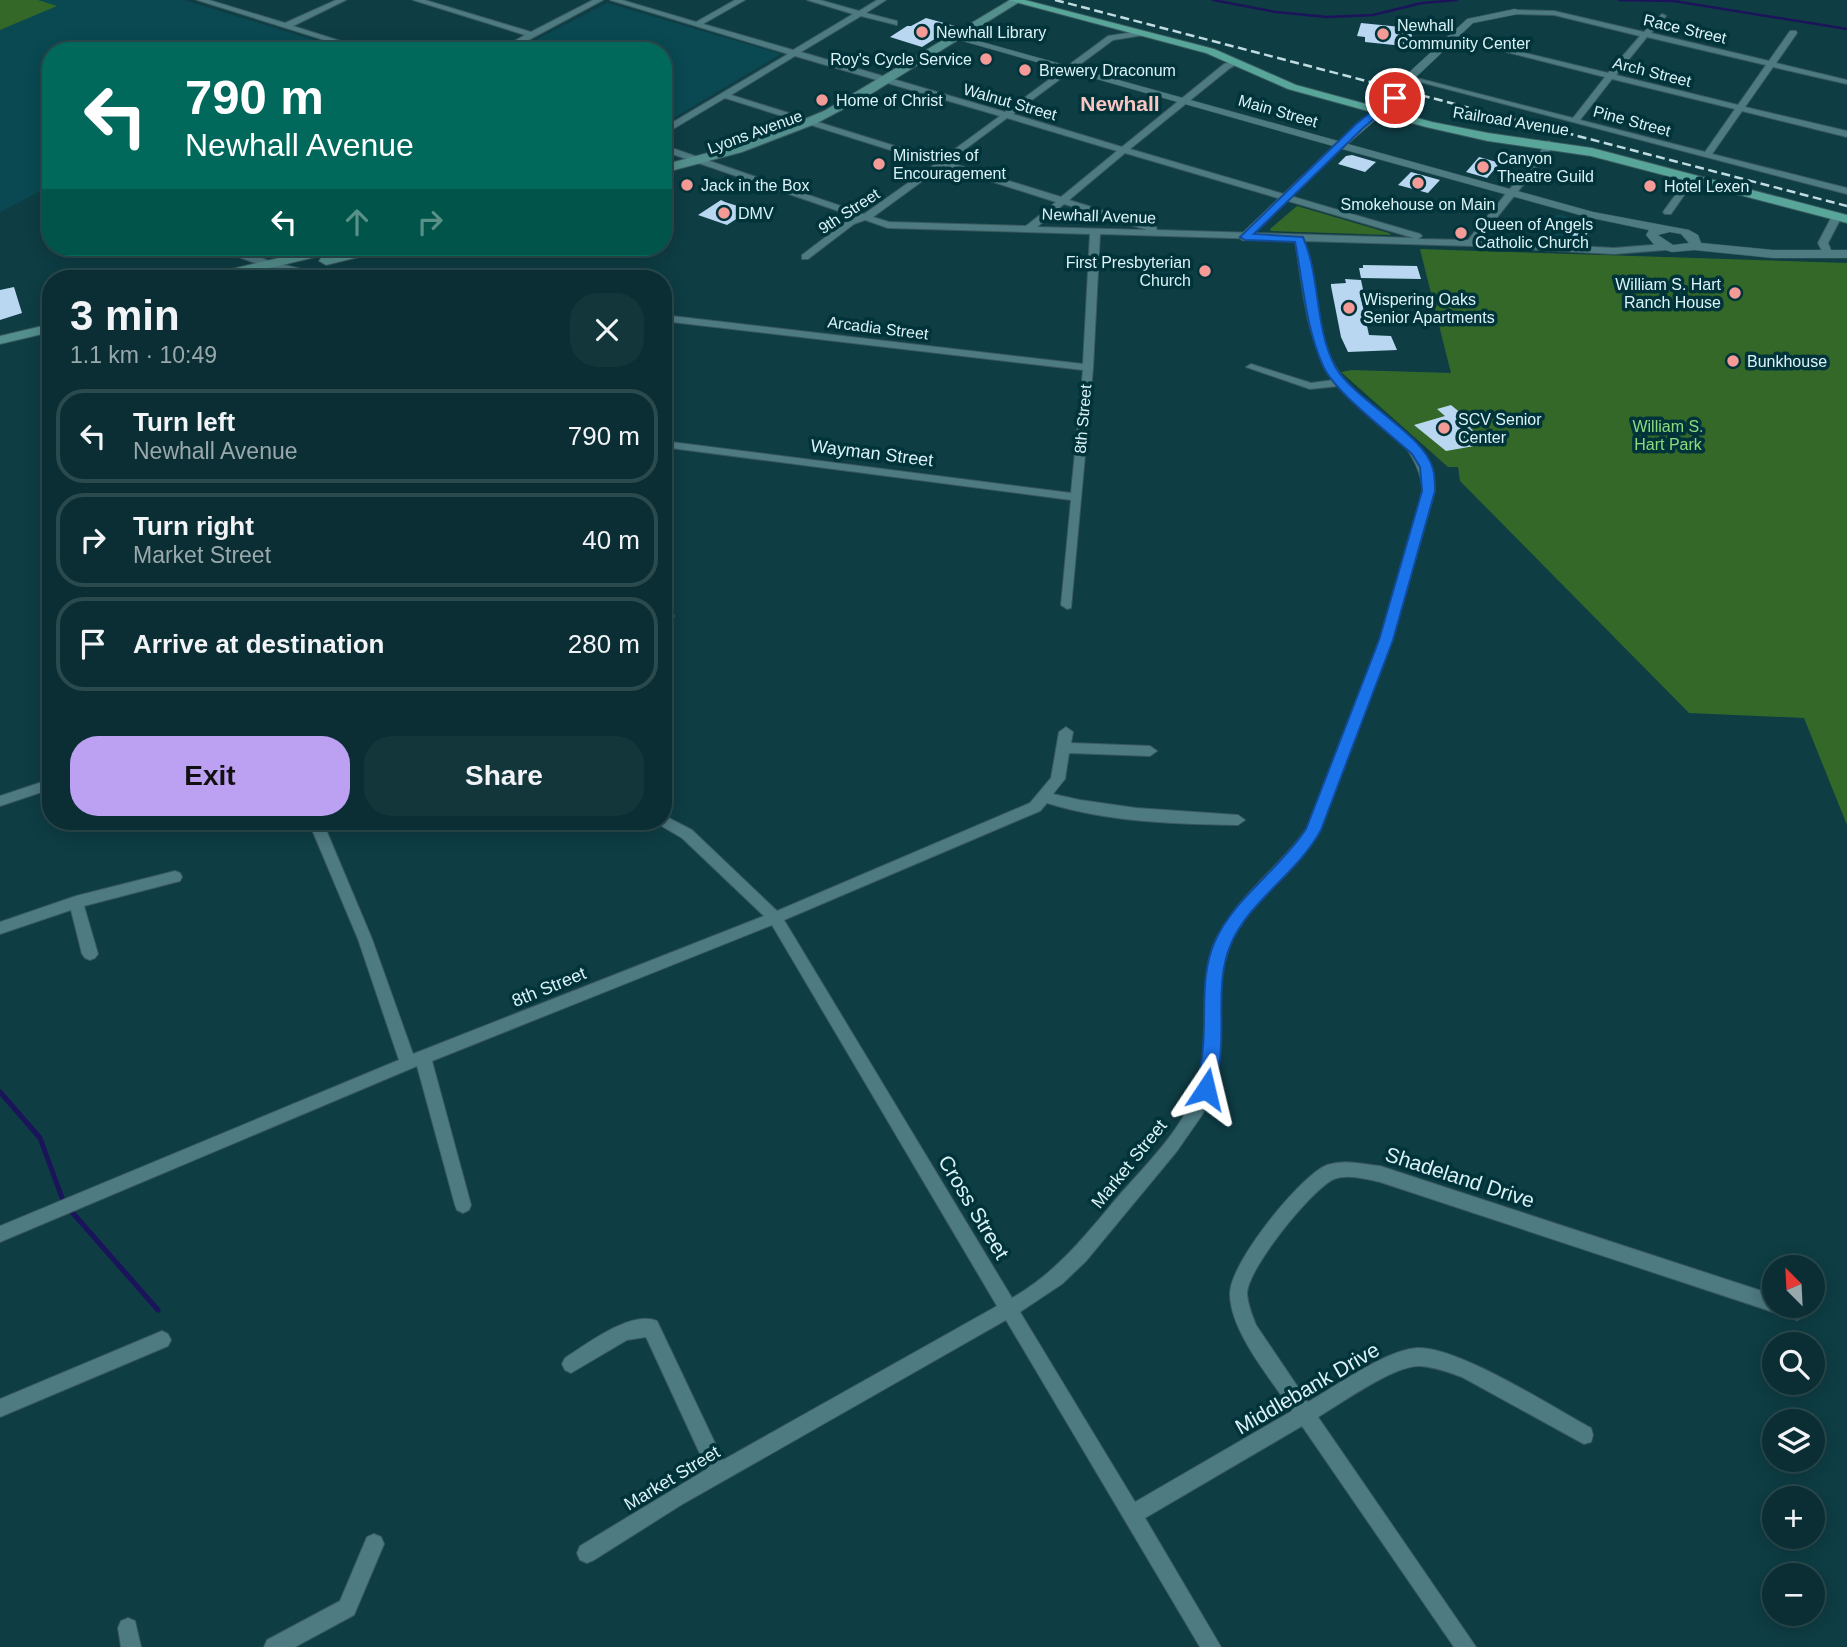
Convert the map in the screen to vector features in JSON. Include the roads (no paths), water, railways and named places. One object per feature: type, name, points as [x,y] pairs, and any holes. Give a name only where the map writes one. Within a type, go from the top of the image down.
[{"type":"main road","name":"Railroad Avenue","points":[[1015,0],[1210,51],[1279,83],[1377,110],[1469,134],[1592,152],[1842,217]]},
{"type":"main road","name":"Lyons Avenue","points":[[672,167],[809,123],[954,47],[957,38],[1015,0]]},
{"type":"main road","name":"Lyons Avenue","points":[[672,176],[769,148],[823,126],[855,110],[892,81]]},
{"type":"main road","points":[[245,270],[303,256]]},
{"type":"main road","points":[[288,270],[346,256]]},
{"type":"main road","points":[[0,329],[42,319]]},
{"type":"main road","points":[[0,340],[42,330]]},
{"type":"street","points":[[201,0],[338,42]]},
{"type":"street","points":[[286,26],[342,0]]},
{"type":"street","points":[[417,0],[532,35]]},
{"type":"street","points":[[518,42],[599,0]]},
{"type":"street","name":"Walnut Street","points":[[614,0],[1438,243]]},
{"type":"street","points":[[697,24],[741,0]]},
{"type":"street","points":[[811,0],[894,23]]},
{"type":"street","points":[[672,127],[882,0]]},
{"type":"street","points":[[1245,237],[1377,110],[1406,88],[1411,83],[1409,78],[1451,37],[1476,19],[1515,12]]},
{"type":"street","name":"Race Street","points":[[1515,12],[1555,13],[1847,82]]},
{"type":"street","points":[[1576,121],[1610,76],[1662,16]]},
{"type":"street","points":[[1105,24],[1112,34],[1111,38]]},
{"type":"street","name":"9th Street","points":[[805,257],[851,222],[872,214],[1111,38],[1141,33]]},
{"type":"street","points":[[1707,155],[1793,33]]},
{"type":"street","name":"Arch Street","points":[[1451,37],[1847,134]]},
{"type":"street","name":"Main Street","points":[[957,38],[1655,234]]},
{"type":"street","points":[[1027,230],[1182,101],[1227,66],[1237,62]]},
{"type":"street","name":"Pine Street","points":[[1409,78],[1847,191]]},
{"type":"street","points":[[724,95],[1171,234]]},
{"type":"street","points":[[1471,243],[1549,144]]},
{"type":"street","name":"Newhall Avenue","points":[[672,151],[888,225],[1471,243],[1614,251],[1665,247]]},
{"type":"street","points":[[1668,212],[1692,178]]},
{"type":"street","points":[[1827,253],[1823,244],[1825,239],[1842,217]]},
{"type":"street","points":[[1693,242],[1680,249],[1665,247],[1655,234],[1678,229],[1693,242],[1773,254],[1847,254]]},
{"type":"street","name":"8th Street","points":[[1067,605],[1088,368],[1095,232]]},
{"type":"street","name":"Newhall Avenue","points":[[1546,246],[1632,246],[1655,234]]},
{"type":"street","name":"Market Street","points":[[587,1553],[719,1472],[1008,1308],[1057,1277],[1086,1248],[1165,1154],[1197,1107],[1210,1071],[1213,976],[1223,942],[1242,913],[1299,852],[1313,830],[1386,640],[1429,491],[1429,477],[1424,461],[1417,452],[1342,383],[1331,369],[1320,341],[1299,239]]},
{"type":"street","points":[[1825,239],[1847,247]]},
{"type":"street","points":[[249,256],[297,270]]},
{"type":"street","name":"Arcadia Street","points":[[672,319],[1088,368]]},
{"type":"street","points":[[1251,367],[1310,386],[1342,383]]},
{"type":"street","name":"Wayman Street","points":[[672,445],[1076,497]]},
{"type":"street","name":"8th Street","points":[[0,1234],[416,1060],[775,918],[1035,807],[1058,779],[1066,732]]},
{"type":"street","points":[[1063,748],[1150,751]]},
{"type":"street","points":[[0,801],[42,788]]},
{"type":"street","points":[[1044,796],[1057,802],[1145,816],[1186,820],[1238,820]]},
{"type":"street","name":"Cross Street","points":[[672,825],[687,834],[775,918],[1134,1514],[1211,1647]]},
{"type":"street","points":[[324,830],[365,939],[416,1060],[463,1205]]},
{"type":"street","points":[[0,928],[76,902],[175,877]]},
{"type":"street","points":[[76,902],[90,954]]},
{"type":"street","name":"Shadeland Drive","points":[[1466,1647],[1305,1414],[1250,1331],[1242,1313],[1238,1292],[1242,1275],[1262,1244],[1305,1191],[1330,1172],[1362,1170],[1380,1174],[1762,1299]]},
{"type":"street","points":[[571,1364],[624,1332],[651,1328],[719,1472]]},
{"type":"street","points":[[0,1408],[162,1339]]},
{"type":"street","name":"Middlebank Drive","points":[[1134,1514],[1393,1363],[1417,1357],[1441,1360],[1468,1371],[1584,1435]]},
{"type":"street","points":[[274,1647],[347,1608],[374,1544]]},
{"type":"waterway","points":[[1213,0],[1276,12],[1327,17],[1373,15],[1422,3],[1457,0]]},
{"type":"waterway","points":[[1619,0],[1674,1],[1847,29]]},
{"type":"waterway","points":[[0,1092],[40,1138],[64,1203],[158,1310]]},
{"type":"railway","points":[[1055,0],[1847,206]]},
{"type":"place","name":"Newhall Library","points":[[922,32]]},
{"type":"place","name":"Newhall Community Center","points":[[1383,34]]},
{"type":"place","name":"Roy's Cycle Service","points":[[986,59]]},
{"type":"place","name":"Brewery Draconum","points":[[1025,70]]},
{"type":"place","name":"Home of Christ","points":[[822,100]]},
{"type":"place","name":"Ministries of Encouragement","points":[[879,164]]},
{"type":"place","name":"Canyon Theatre Guild","points":[[1483,167]]},
{"type":"place","name":"Smokehouse on Main","points":[[1418,183]]},
{"type":"place","name":"Jack in the Box","points":[[687,185]]},
{"type":"place","name":"Hotel Lexen","points":[[1650,186]]},
{"type":"place","name":"DMV","points":[[724,213]]},
{"type":"place","name":"Queen of Angels Catholic Church","points":[[1461,233]]},
{"type":"place","name":"First Presbyterian Church","points":[[1205,271]]},
{"type":"place","name":"William S. Hart Ranch House","points":[[1735,293]]},
{"type":"place","name":"Wispering Oaks Senior Apartments","points":[[1349,308]]},
{"type":"place","name":"Bunkhouse","points":[[1733,361]]},
{"type":"place","name":"SCV Senior Center","points":[[1444,428]]},
{"type":"district","name":"Newhall","points":[[1120,103]]},
{"type":"park label","name":"William S. Hart Park","points":[[1668,435]]}]
